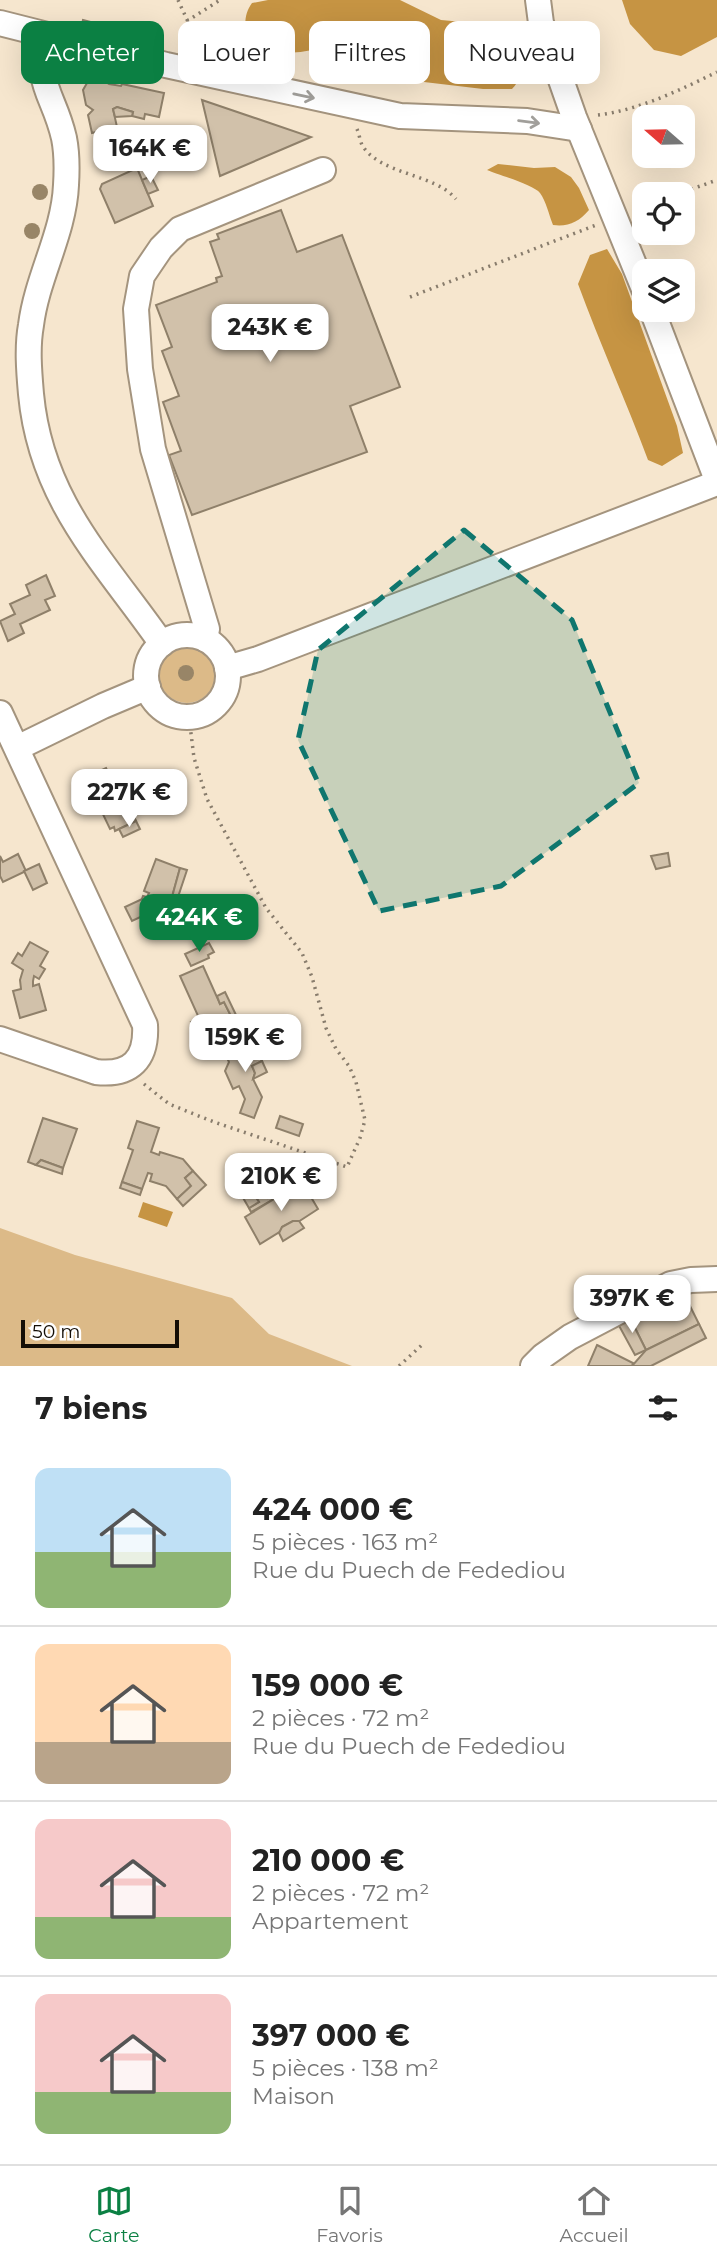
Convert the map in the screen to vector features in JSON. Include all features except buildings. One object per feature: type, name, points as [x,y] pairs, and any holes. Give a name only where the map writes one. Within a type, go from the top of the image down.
[{"type":"street","points":[[538,0],[541,23],[577,123],[632,260]]},
{"type":"street","points":[[0,23],[21,29]]},
{"type":"street","points":[[164,65],[400,116],[577,123]]},
{"type":"street","points":[[46,84],[63,136],[67,158],[66,189],[31,324],[29,355],[33,420],[42,456],[61,500],[85,540],[162,644]]},
{"type":"street","points":[[205,639],[207,629],[153,449],[140,369],[136,309],[142,276],[161,248],[180,229],[323,170]]},
{"type":"street","points":[[227,668],[258,659],[717,482],[657,322]]},
{"type":"street","points":[[182,636],[205,639],[222,654],[227,668],[225,691],[211,710],[189,717],[175,715],[154,700],[148,687],[146,674],[150,660],[162,644],[182,636]]},
{"type":"street","points":[[16,748],[148,687]]},
{"type":"street","points":[[0,713],[145,1025],[143,1050],[134,1063],[119,1072],[96,1072],[0,1039]]},
{"type":"street","points":[[533,1366],[570,1337],[671,1284],[717,1279]]},
{"type":"path","points":[[187,21],[219,0]]},
{"type":"path","points":[[577,123],[624,111],[687,87],[717,72]]},
{"type":"path","points":[[354,106],[356,128],[362,146],[383,164],[428,181],[450,192],[456,199]]},
{"type":"path","points":[[695,188],[717,180]]},
{"type":"path","points":[[410,297],[615,218]]},
{"type":"path","points":[[134,1063],[144,1085],[169,1104],[347,1167],[360,1138],[365,1120],[349,1066],[336,1049],[326,1028],[312,977],[302,953],[266,908],[207,799],[194,758],[189,717]]},
{"type":"path","points":[[399,1366],[423,1344]]},
{"type":"highlighted area","points":[[464,530],[572,620],[639,783],[501,886],[379,911],[298,740],[318,650]]},
{"type":"shaded area","points":[[268,0],[400,0],[441,20],[452,21],[444,21],[444,84],[516,84],[512,89],[483,89],[430,83],[430,21],[309,21],[309,50],[295,52],[295,21],[246,21],[252,3]]},
{"type":"shaded area","points":[[622,0],[717,0],[717,37],[681,56],[654,50],[630,24]]},
{"type":"shaded area","points":[[498,164],[534,168],[555,167],[571,177],[589,210],[573,223],[553,225],[540,193],[487,170]]},
{"type":"shaded area","points":[[607,249],[622,274],[632,302],[632,322],[639,322],[677,426],[683,453],[662,466],[648,460],[578,284],[590,255]]},
{"type":"shaded area","points":[[187,647],[198,649],[207,655],[213,664],[213,686],[207,695],[198,701],[187,703],[176,701],[167,695],[161,686],[159,675],[161,664],[167,655],[176,649]]},
{"type":"shaded area","points":[[143,1202],[173,1212],[167,1227],[138,1217]]},
{"type":"shaded area","points":[[0,1228],[75,1255],[232,1298],[269,1334],[352,1366],[0,1366]]}]
